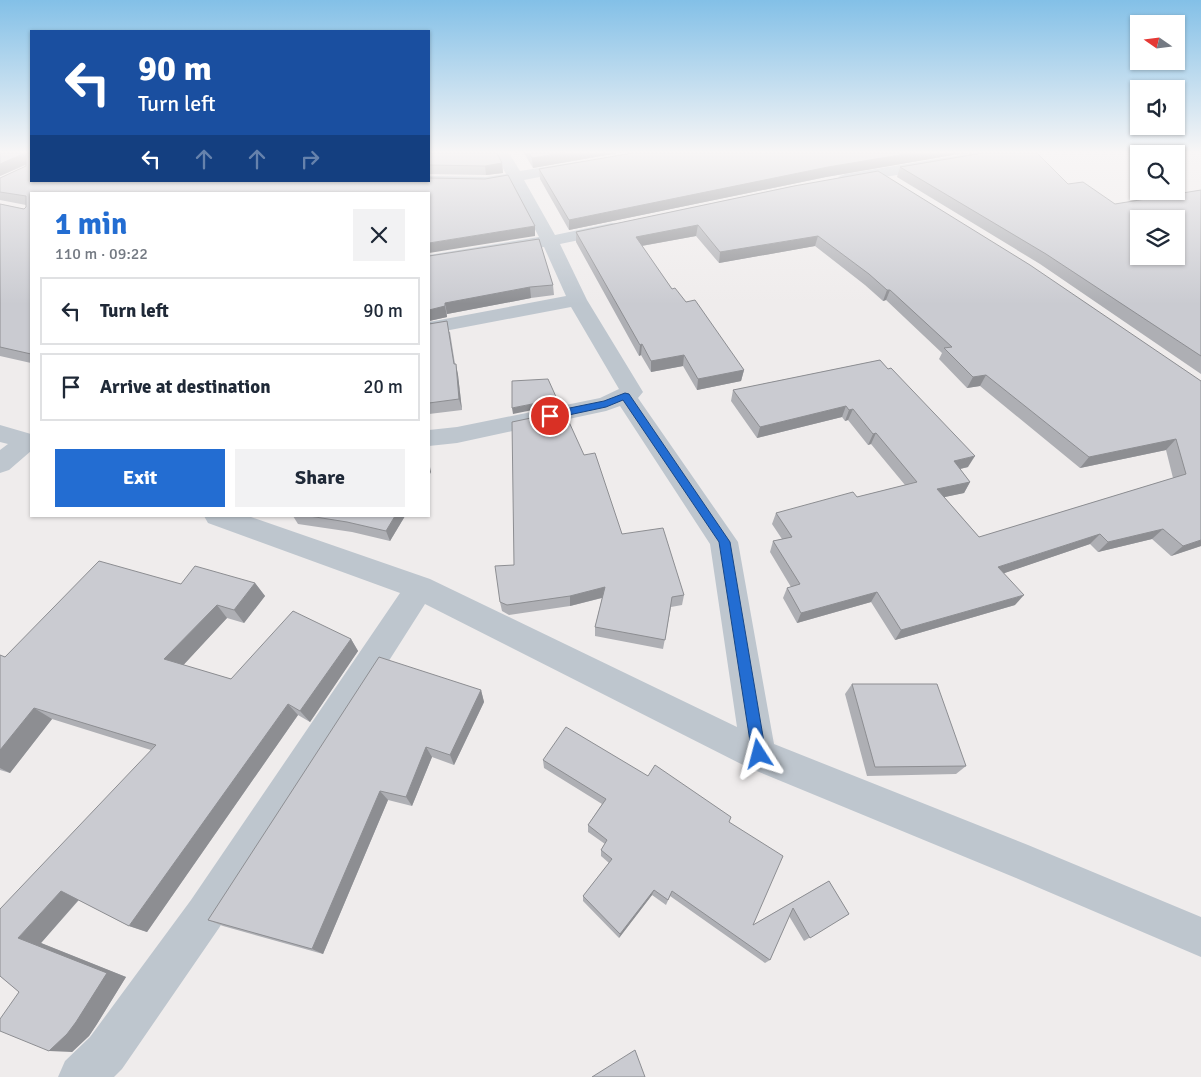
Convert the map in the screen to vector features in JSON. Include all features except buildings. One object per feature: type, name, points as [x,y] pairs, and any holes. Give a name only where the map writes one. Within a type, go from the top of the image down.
[{"type":"street","points":[[430,438],[458,435],[596,406],[632,392],[577,300],[550,242],[529,203]]},
{"type":"street","points":[[430,260],[550,242],[627,225]]},
{"type":"street","points":[[430,328],[577,300]]},
{"type":"street","points":[[625,396],[724,542],[759,754]]},
{"type":"street","points":[[0,433],[29,442]]},
{"type":"street","points":[[0,464],[29,442]]},
{"type":"street","points":[[220,517],[420,588],[759,754],[1201,937]]},
{"type":"street","points":[[81,1077],[106,1053],[205,914],[420,588]]},
{"type":"route","points":[[550,416],[606,404],[625,396],[724,542],[759,754]]}]
